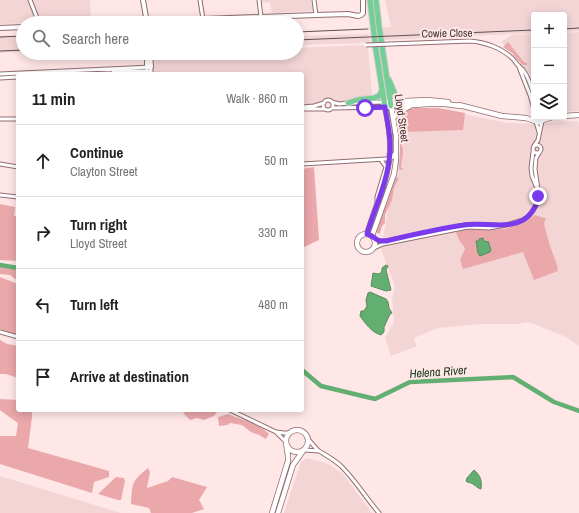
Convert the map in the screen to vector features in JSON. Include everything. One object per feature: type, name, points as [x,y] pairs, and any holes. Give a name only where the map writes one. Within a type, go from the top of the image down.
[{"type":"main road","name":"Lloyd Street","points":[[367,234],[386,177],[390,159],[390,135],[376,50],[370,0]]},
{"type":"main road","name":"Lloyd Street","points":[[373,237],[394,174],[396,160],[396,140],[376,0]]},
{"type":"main road","points":[[384,64],[395,96],[402,101]]},
{"type":"main road","points":[[348,103],[357,100],[375,98],[380,95],[382,90]]},
{"type":"main road","points":[[390,104],[402,101],[434,100],[456,103],[461,106]]},
{"type":"main road","points":[[384,104],[445,104],[461,106],[502,116],[531,119]]},
{"type":"main road","points":[[393,118],[399,112],[413,105]]},
{"type":"main road","points":[[567,116],[578,117]]},
{"type":"main road","points":[[367,234],[373,237],[375,244],[374,248],[366,252],[361,251],[357,245],[358,239],[361,235],[367,234]]},
{"type":"main road","points":[[272,513],[288,461],[286,442],[287,436],[296,430],[302,431],[307,435],[308,445],[293,465],[278,513]]},
{"type":"main road","points":[[286,442],[287,446],[292,451],[298,452],[305,450]]},
{"type":"street","points":[[30,0],[36,16]]},
{"type":"street","points":[[143,0],[145,16]]},
{"type":"street","points":[[200,0],[203,16]]},
{"type":"street","points":[[259,0],[261,16]]},
{"type":"street","points":[[314,0],[316,15]]},
{"type":"street","points":[[288,16],[348,14],[357,16],[364,12],[363,0]]},
{"type":"street","points":[[0,28],[16,27]]},
{"type":"street","name":"Cowie Close","points":[[366,45],[475,41],[489,44],[512,58],[519,67],[523,69],[531,89]]},
{"type":"street","points":[[109,72],[149,71],[149,60]]},
{"type":"street","name":"Cowie Close","points":[[519,67],[531,98]]},
{"type":"street","points":[[0,74],[16,74]]},
{"type":"street","points":[[0,78],[16,77]]},
{"type":"street","points":[[304,108],[317,106],[328,100],[339,104],[384,104]]},
{"type":"street","points":[[324,102],[323,105],[325,109]]},
{"type":"street","points":[[332,102],[332,108]]},
{"type":"street","points":[[304,108],[329,110],[332,108],[384,104]]},
{"type":"street","points":[[0,120],[16,119]]},
{"type":"street","points":[[535,120],[539,132]]},
{"type":"street","points":[[374,248],[383,244],[468,227],[489,228],[524,220],[529,216],[538,202],[539,190],[535,168],[536,158],[541,150],[538,140],[543,120]]},
{"type":"street","points":[[304,164],[390,159],[394,156],[396,140]]},
{"type":"street","points":[[538,140],[532,149],[531,168],[537,190],[538,202]]},
{"type":"street","points":[[534,146],[537,145],[540,148]]},
{"type":"street","points":[[533,152],[537,154],[539,153]]},
{"type":"street","points":[[377,202],[377,197],[386,167],[381,160]]},
{"type":"street","points":[[0,164],[16,167]]},
{"type":"street","points":[[0,195],[16,197]]},
{"type":"street","points":[[373,237],[377,241],[386,241],[468,224],[506,225]]},
{"type":"street","points":[[0,332],[16,337]]},
{"type":"street","points":[[234,412],[276,432],[290,433]]},
{"type":"street","points":[[276,432],[286,442]]},
{"type":"street","points":[[308,439],[319,451],[341,465],[379,513]]},
{"type":"street","points":[[305,450],[319,451]]},
{"type":"shaded area","points":[[0,0],[90,0],[91,16],[16,16],[16,23],[0,24]]},
{"type":"shaded area","points":[[262,0],[311,0],[313,11],[272,13],[270,2],[262,3]]},
{"type":"shaded area","points":[[385,0],[579,0],[579,31],[567,32],[567,12],[531,12],[531,33],[384,40],[382,28],[391,27]]},
{"type":"shaded area","points":[[579,32],[579,111],[567,112],[567,33]]},
{"type":"shaded area","points":[[369,34],[370,42],[304,45],[304,36]]},
{"type":"shaded area","points":[[531,34],[531,80],[518,57],[501,42],[512,35]]},
{"type":"shaded area","points":[[16,35],[16,52],[0,53],[0,36]]},
{"type":"shaded area","points":[[508,42],[524,62],[527,63],[527,65],[522,65],[512,53],[503,47]]},
{"type":"shaded area","points":[[366,45],[368,49],[372,95],[348,103],[328,101],[317,105],[304,107],[304,72],[151,72],[150,60],[304,60],[304,48]]},
{"type":"shaded area","points":[[414,108],[438,108],[465,113],[463,130],[403,132],[403,120],[401,115],[407,110]]},
{"type":"shaded area","points":[[458,112],[508,123],[533,124],[577,121],[579,124],[579,346],[566,337],[529,322],[517,324],[480,324],[438,328],[414,338],[417,346],[391,356],[385,338],[394,322],[392,298],[395,287],[381,249],[398,156],[404,142],[404,130]]},
{"type":"shaded area","points":[[398,114],[400,115],[398,120],[402,134],[401,141],[403,151],[401,168],[404,169],[402,170],[399,169],[400,137],[396,119]]},
{"type":"shaded area","points":[[314,167],[319,240],[304,247],[304,169]]},
{"type":"shaded area","points":[[397,177],[399,178],[394,188],[392,200],[385,215],[385,223],[378,234],[376,231],[394,180]]},
{"type":"shaded area","points":[[0,204],[15,207],[16,261],[0,260]]},
{"type":"shaded area","points":[[535,215],[546,218],[544,224],[558,271],[534,280],[523,252],[463,269],[460,260],[465,248],[459,240],[456,232],[469,229],[505,229],[530,219]]},
{"type":"shaded area","points":[[483,238],[484,241],[488,241],[491,250],[490,252],[480,256],[476,241]]},
{"type":"shaded area","points":[[386,265],[388,266],[386,270],[391,290],[386,291],[371,286],[373,273],[381,273],[382,268]]},
{"type":"shaded area","points":[[0,267],[16,270],[16,280],[10,275],[0,274]]},
{"type":"shaded area","points":[[0,277],[16,283],[16,334],[0,329]]},
{"type":"shaded area","points":[[370,292],[386,299],[392,313],[390,314],[384,327],[384,332],[381,335],[372,330],[360,316],[361,311],[364,311],[367,306],[366,300],[368,293]]},
{"type":"shaded area","points":[[0,340],[7,344],[16,346],[16,377],[6,374],[0,374]]},
{"type":"shaded area","points":[[0,399],[16,400],[16,412],[32,412],[28,448],[109,471],[109,477],[94,482],[92,493],[0,464],[0,436],[16,436],[18,423],[0,410]]},
{"type":"shaded area","points":[[217,412],[214,416],[204,420],[197,418],[190,420],[183,413]]},
{"type":"shaded area","points":[[228,414],[255,424],[269,434],[266,439],[251,432],[242,425],[230,423],[228,425],[219,426],[218,417]]},
{"type":"shaded area","points":[[308,458],[328,464],[343,474],[372,513],[284,513],[301,462]]},
{"type":"shaded area","points":[[148,468],[150,472],[147,488],[168,481],[172,477],[207,487],[199,500],[204,509],[192,513],[151,513],[149,508],[131,504],[134,483]]},
{"type":"shaded area","points":[[474,470],[480,479],[481,489],[466,481]]},
{"type":"shaded area","points":[[0,476],[121,513],[0,513]]},
{"type":"shaded area","points":[[116,477],[124,478],[125,481],[121,500],[98,494]]},
{"type":"waterway","name":"Helena River","points":[[0,265],[16,268]]},
{"type":"waterway","name":"Helena River","points":[[304,372],[321,386],[375,399],[410,382],[513,377],[554,402],[579,411]]},
{"type":"railway","points":[[567,29],[579,28]]},
{"type":"railway","points":[[304,32],[368,29]]},
{"type":"railway","points":[[304,40],[531,30]]},
{"type":"railway","points":[[0,37],[16,36]]},
{"type":"railway","points":[[0,51],[16,50]]},
{"type":"route","points":[[365,108],[385,107],[390,135],[390,159],[386,177],[367,234],[370,234],[377,241],[382,242],[468,224],[506,225],[518,222],[529,216],[538,202],[538,196]]}]
